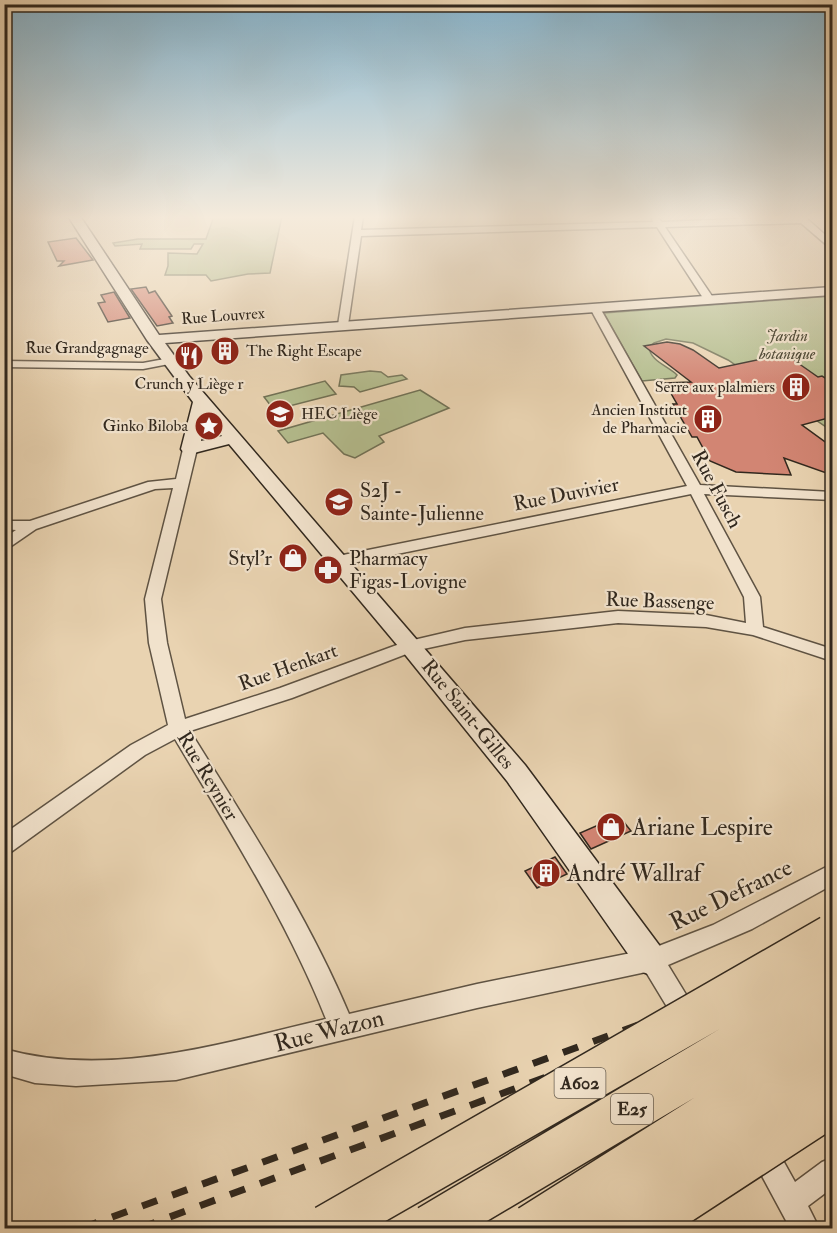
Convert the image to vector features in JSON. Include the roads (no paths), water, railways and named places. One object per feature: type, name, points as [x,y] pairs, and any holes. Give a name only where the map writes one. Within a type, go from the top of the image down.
[{"type":"highway","name":"A602","points":[[327,1228],[832,938]]},
{"type":"highway","name":"A602","points":[[365,1228],[832,952]]},
{"type":"highway","name":"E25","points":[[430,1228],[832,988]]},
{"type":"highway","name":"E25","points":[[531,1228],[832,1038]]},
{"type":"highway","points":[[571,1228],[579,1226],[658,1180],[832,1074]]},
{"type":"highway","points":[[639,1228],[832,1102]]},
{"type":"street","name":"Rue Saint-Gilles","points":[[111,274],[170,361],[516,773],[651,960],[681,1006]]},
{"type":"street","points":[[343,325],[351,274]]},
{"type":"street","points":[[692,274],[709,299]]},
{"type":"street","name":"Rue Louvrex","points":[[154,340],[832,291]]},
{"type":"street","name":"Rue Fusch","points":[[595,308],[752,597],[755,630]]},
{"type":"street","name":"Rue Grandgagnage","points":[[4,364],[143,366],[170,361]]},
{"type":"street","name":"Rue Reynier","points":[[202,400],[153,599],[153,617],[158,643],[178,728],[250,846],[308,950],[342,1028]]},
{"type":"street","points":[[190,449],[233,438]]},
{"type":"street","points":[[4,546],[31,526],[153,485],[183,483]]},
{"type":"street","name":"Rue Duvivier","points":[[338,561],[695,489],[832,496]]},
{"type":"street","points":[[4,525],[31,526]]},
{"type":"street","name":"Rue Bassenge","points":[[411,646],[465,634],[618,617],[706,621],[755,630],[832,655]]},
{"type":"street","name":"Rue Henkart","points":[[4,846],[138,750],[178,728],[286,693],[411,646]]},
{"type":"street","name":"Rue Defrance","points":[[651,960],[675,953],[750,920],[832,874]]},
{"type":"street","name":"Rue Wazon","points":[[4,1061],[35,1070],[75,1073],[176,1067],[477,996],[651,960]]},
{"type":"street","points":[[770,1165],[805,1228]]},
{"type":"street","points":[[790,1202],[832,1172]]},
{"type":"railway","points":[[82,1228],[663,1016]]},
{"type":"railway","points":[[662,1033],[709,1016]]},
{"type":"railway","points":[[140,1228],[568,1069]]},
{"type":"place","name":"The Right Escape","points":[[225,351]]},
{"type":"place","name":"Crunch y Liège r","points":[[189,356]]},
{"type":"place","name":"Serre aux plalmiers","points":[[796,387]]},
{"type":"place","name":"HEC Liège","points":[[280,414]]},
{"type":"place","name":"Ancien Institut de Pharmacie","points":[[708,419]]},
{"type":"place","name":"Ginko Biloba","points":[[209,426]]},
{"type":"place","name":"S2J - Sainte-Julienne","points":[[339,502]]},
{"type":"place","name":"Styl'r","points":[[293,558]]},
{"type":"place","name":"Pharmacy Figas-Lovigne","points":[[328,570]]},
{"type":"place","name":"Ariane Lespire","points":[[611,827]]},
{"type":"place","name":"André Wallraf","points":[[546,873]]},
{"type":"park label","name":"Jardin botanique","points":[[787,345]]}]
